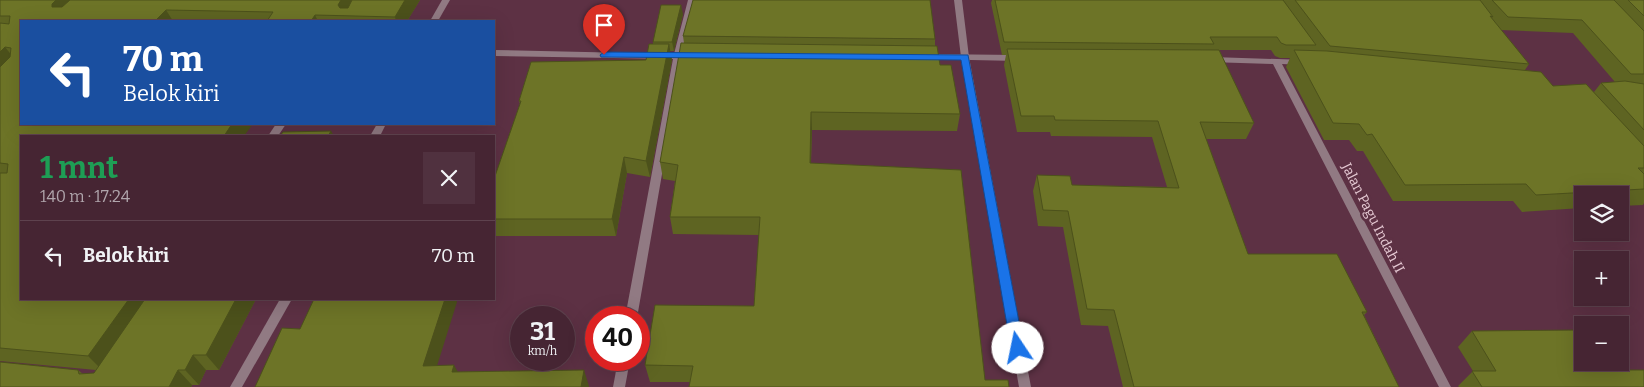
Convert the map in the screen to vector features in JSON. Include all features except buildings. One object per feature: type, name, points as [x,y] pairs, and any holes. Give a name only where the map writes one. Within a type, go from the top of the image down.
[{"type":"street","points":[[435,20],[446,0]]},
{"type":"street","points":[[633,306],[678,57],[692,0]]},
{"type":"street","points":[[958,0],[965,57],[1025,387]]},
{"type":"street","points":[[495,53],[698,57]]},
{"type":"street","points":[[916,57],[1023,58]]},
{"type":"street","points":[[1198,60],[1310,63]]},
{"type":"street","name":"Jalan Pagu Indah II","points":[[1276,61],[1446,387]]},
{"type":"street","points":[[273,135],[281,125]]},
{"type":"street","points":[[236,387],[285,300]]},
{"type":"street","points":[[619,387],[622,371]]},
{"type":"route","points":[[604,55],[678,57],[965,57],[1018,348]]}]
